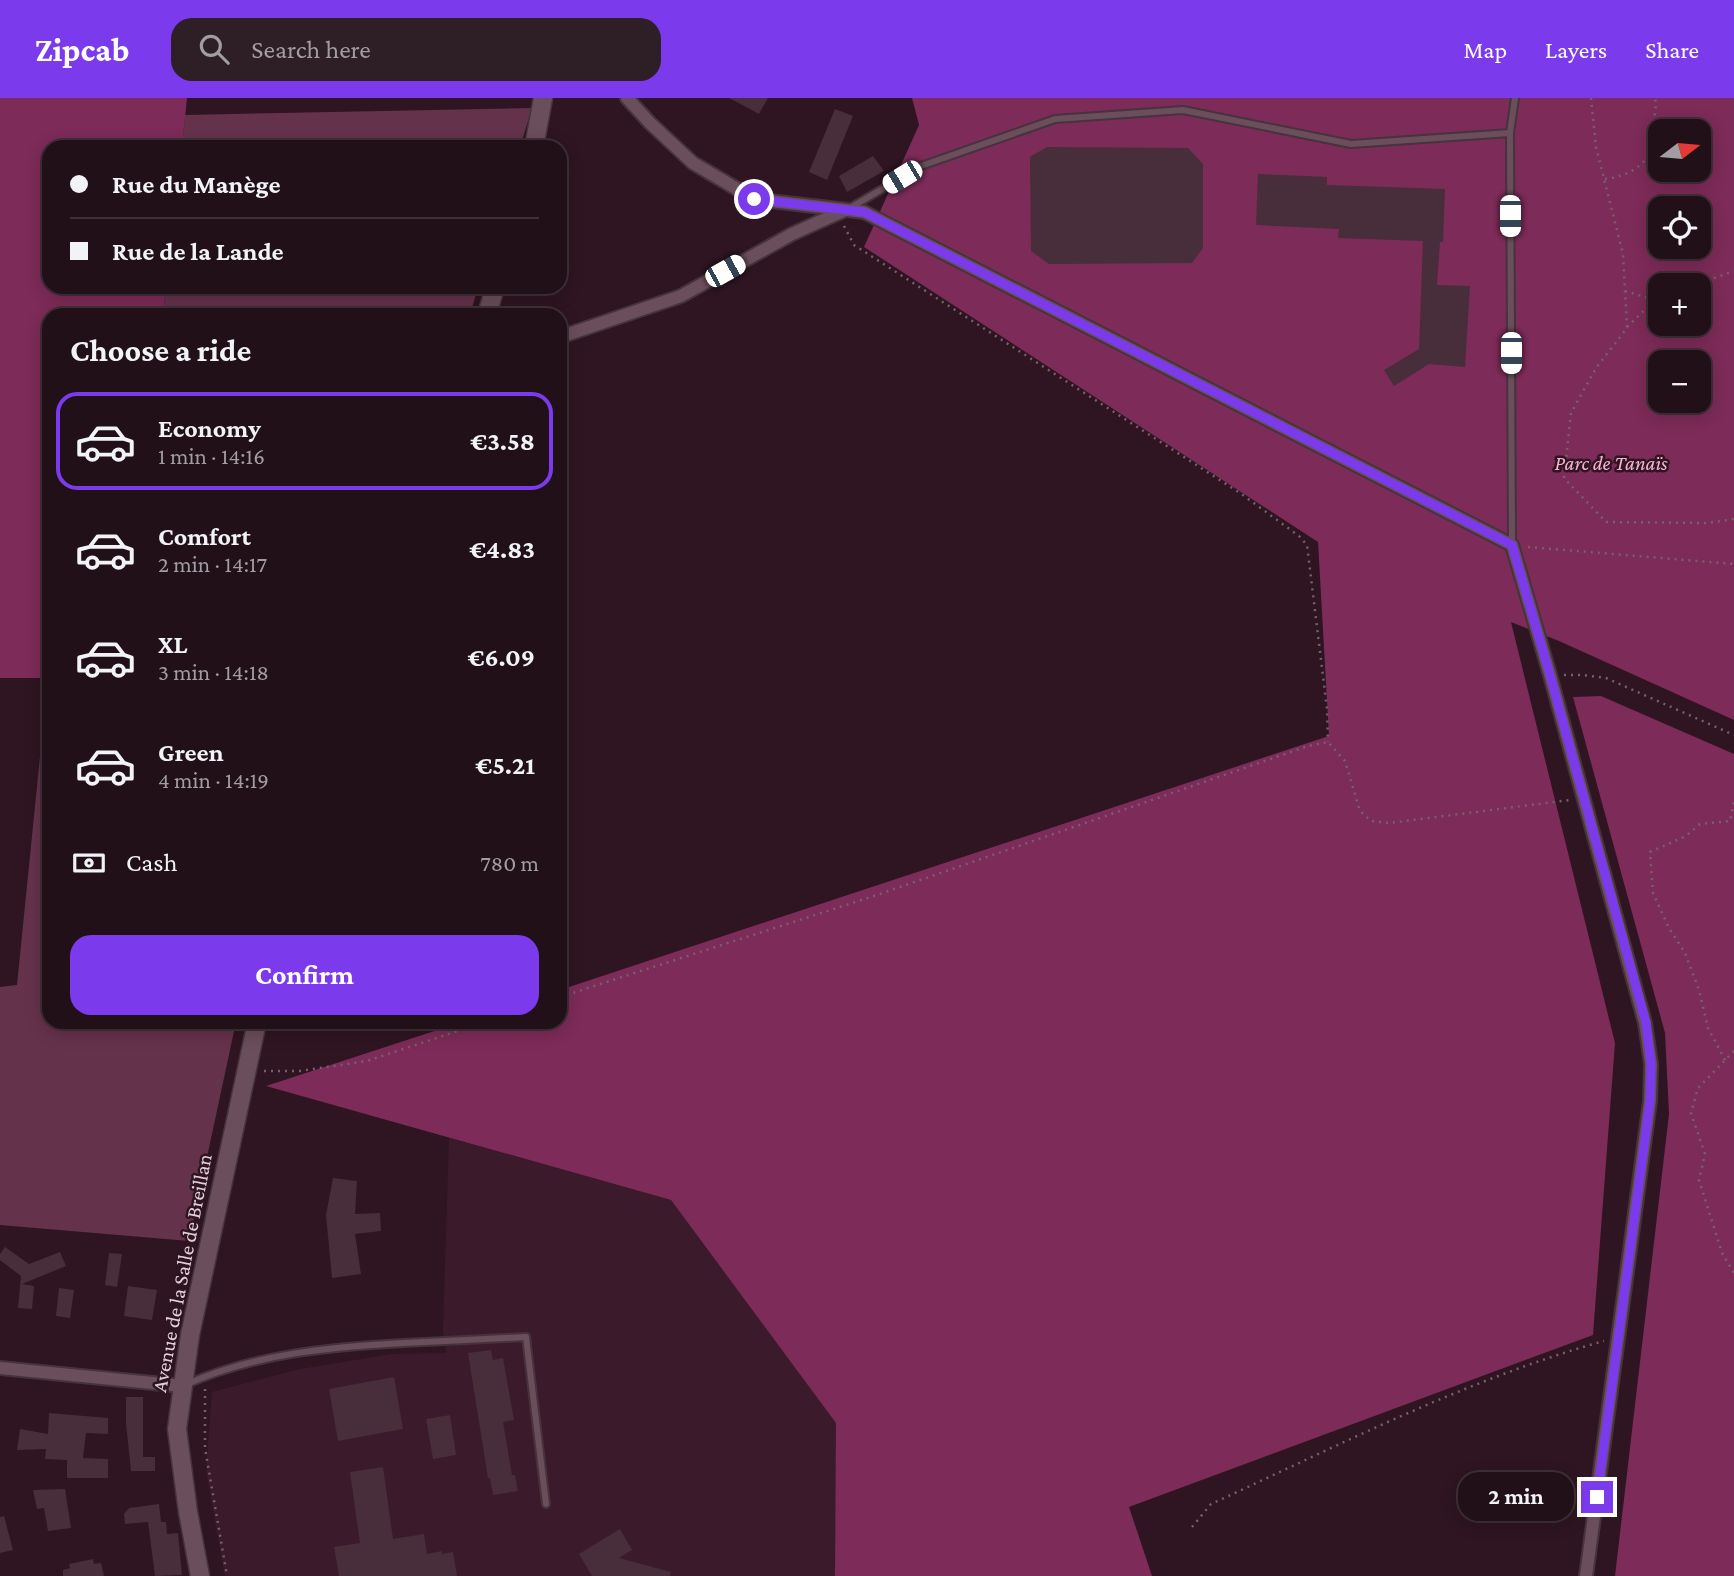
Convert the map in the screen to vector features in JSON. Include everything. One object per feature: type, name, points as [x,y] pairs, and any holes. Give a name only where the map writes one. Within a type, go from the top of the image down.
[{"type":"street","points":[[535,140],[543,98]]},
{"type":"street","points":[[627,98],[693,163],[754,199],[842,212],[864,212],[1512,545],[1646,1023],[1651,1064],[1650,1101],[1586,1576]]},
{"type":"street","points":[[567,335],[681,296],[792,234],[842,212]]},
{"type":"street","name":"Avenue de la Salle de Breillan","points":[[200,1576],[177,1429],[192,1322],[255,1029]]},
{"type":"street","points":[[0,1368],[183,1386]]},
{"type":"lane","points":[[1512,545],[1510,133],[1515,98]]},
{"type":"lane","points":[[842,212],[921,166],[1055,119],[1183,110],[1351,144],[1510,133]]},
{"type":"lane","points":[[183,1386],[205,1376],[287,1354],[345,1346],[526,1337],[546,1504]]},
{"type":"path","points":[[1591,98],[1596,147],[1623,254],[1627,328]]},
{"type":"path","points":[[1604,179],[1620,177],[1647,158],[1655,98]]},
{"type":"path","points":[[842,212],[854,245],[1240,493],[1299,536],[1307,545],[1327,709],[1328,742],[1345,761],[1360,811],[1371,821],[1388,823],[1584,799]]},
{"type":"path","points":[[1711,279],[1734,271]]},
{"type":"path","points":[[1625,291],[1648,298]]},
{"type":"path","points":[[1648,307],[1627,328],[1596,369],[1570,413],[1564,478],[1606,522],[1707,523],[1734,519]]},
{"type":"path","points":[[1512,545],[1734,564]]},
{"type":"path","points":[[1550,675],[1583,674],[1606,678],[1734,735]]},
{"type":"path","points":[[567,995],[863,900],[1308,746],[1328,742]]},
{"type":"path","points":[[1725,1060],[1708,1028],[1699,990],[1685,953],[1669,928],[1653,892],[1650,852],[1686,836],[1700,824],[1730,821],[1734,802]]},
{"type":"path","points":[[246,1070],[300,1071],[367,1061],[464,1029]]},
{"type":"path","points":[[1734,1051],[1699,1088],[1691,1113],[1705,1154],[1699,1180],[1722,1253],[1734,1273]]},
{"type":"path","points":[[1192,1527],[1211,1504],[1409,1412],[1506,1373],[1603,1342],[1619,1340]]},
{"type":"path","points":[[205,1376],[205,1448],[227,1576]]},
{"type":"shaded area","points":[[532,108],[522,140],[183,140],[185,115]]},
{"type":"shaded area","points":[[165,294],[476,294],[472,308],[164,308]]},
{"type":"shaded area","points":[[42,737],[42,1029],[234,1029],[189,1241],[0,1225],[0,987],[17,985]]},
{"type":"shaded area","points":[[449,1138],[671,1200],[837,1423],[835,1576],[225,1576],[206,1470],[212,1392],[300,1369],[392,1354],[446,1353],[443,1331]]},
{"type":"green space","points":[[0,98],[187,98],[183,140],[42,140],[42,294],[165,294],[164,308],[42,308],[42,678],[0,678]]},
{"type":"green space","name":"Parc de Tanaïs","points":[[912,98],[1734,98],[1734,720],[1511,622],[1615,1043],[1593,1335],[1129,1507],[1152,1576],[835,1576],[836,1423],[671,1200],[266,1086],[441,1029],[567,1029],[567,988],[1329,736],[1318,542],[864,247],[919,125]]},
{"type":"green space","points":[[1601,696],[1734,754],[1734,1576],[1615,1576],[1669,1114],[1665,1033],[1573,697]]},
{"type":"building","points":[[729,98],[768,98],[759,114]]},
{"type":"building","points":[[835,109],[853,116],[827,180],[809,172]]},
{"type":"building","points":[[1047,147],[1188,148],[1203,164],[1203,248],[1192,263],[1049,264],[1031,251],[1030,157]]},
{"type":"building","points":[[873,156],[884,171],[847,192],[839,176]]},
{"type":"building","points":[[1258,174],[1327,177],[1327,185],[1445,189],[1443,242],[1440,242],[1437,285],[1470,286],[1465,367],[1429,364],[1394,386],[1384,370],[1419,349],[1423,241],[1338,238],[1339,229],[1256,225]]},
{"type":"building","points":[[333,1178],[357,1181],[355,1214],[380,1213],[381,1231],[355,1234],[361,1274],[332,1278],[326,1215]]},
{"type":"building","points":[[5,1247],[29,1264],[60,1252],[66,1266],[22,1284],[34,1286],[32,1309],[18,1308],[21,1276],[0,1260],[0,1254]]},
{"type":"building","points":[[109,1253],[122,1254],[117,1287],[105,1285]]},
{"type":"building","points":[[128,1286],[157,1290],[152,1320],[124,1316]]},
{"type":"building","points":[[59,1288],[74,1290],[70,1318],[56,1316]]},
{"type":"building","points":[[491,1350],[493,1360],[503,1358],[514,1420],[503,1422],[512,1475],[515,1475],[518,1491],[493,1495],[468,1353]]},
{"type":"building","points":[[394,1377],[403,1429],[338,1441],[329,1389]]},
{"type":"building","points":[[126,1397],[143,1397],[143,1457],[155,1457],[155,1471],[131,1471]]},
{"type":"building","points":[[49,1413],[108,1418],[108,1434],[86,1433],[83,1458],[108,1459],[108,1478],[67,1478],[67,1460],[45,1459],[46,1449],[17,1450],[20,1429],[48,1434]]},
{"type":"building","points":[[450,1415],[456,1455],[433,1459],[426,1419]]},
{"type":"building","points":[[383,1467],[393,1539],[424,1534],[427,1554],[453,1552],[457,1576],[339,1576],[334,1547],[360,1543],[350,1472]]},
{"type":"building","points":[[65,1489],[71,1528],[48,1531],[44,1508],[37,1509],[33,1490]]},
{"type":"building","points":[[159,1504],[161,1522],[166,1522],[167,1534],[178,1533],[182,1575],[155,1576],[148,1522],[125,1524],[124,1514],[129,1508]]},
{"type":"building","points":[[4,1516],[13,1550],[0,1553],[0,1517]]},
{"type":"building","points":[[620,1529],[632,1550],[619,1558],[671,1572],[670,1576],[592,1576],[579,1554]]},
{"type":"building","points":[[93,1559],[94,1564],[101,1563],[104,1576],[63,1576],[63,1570],[70,1568],[69,1564]]},
{"type":"route","points":[[754,199],[864,212],[1512,545],[1646,1023],[1651,1064],[1650,1101],[1597,1497]]}]
